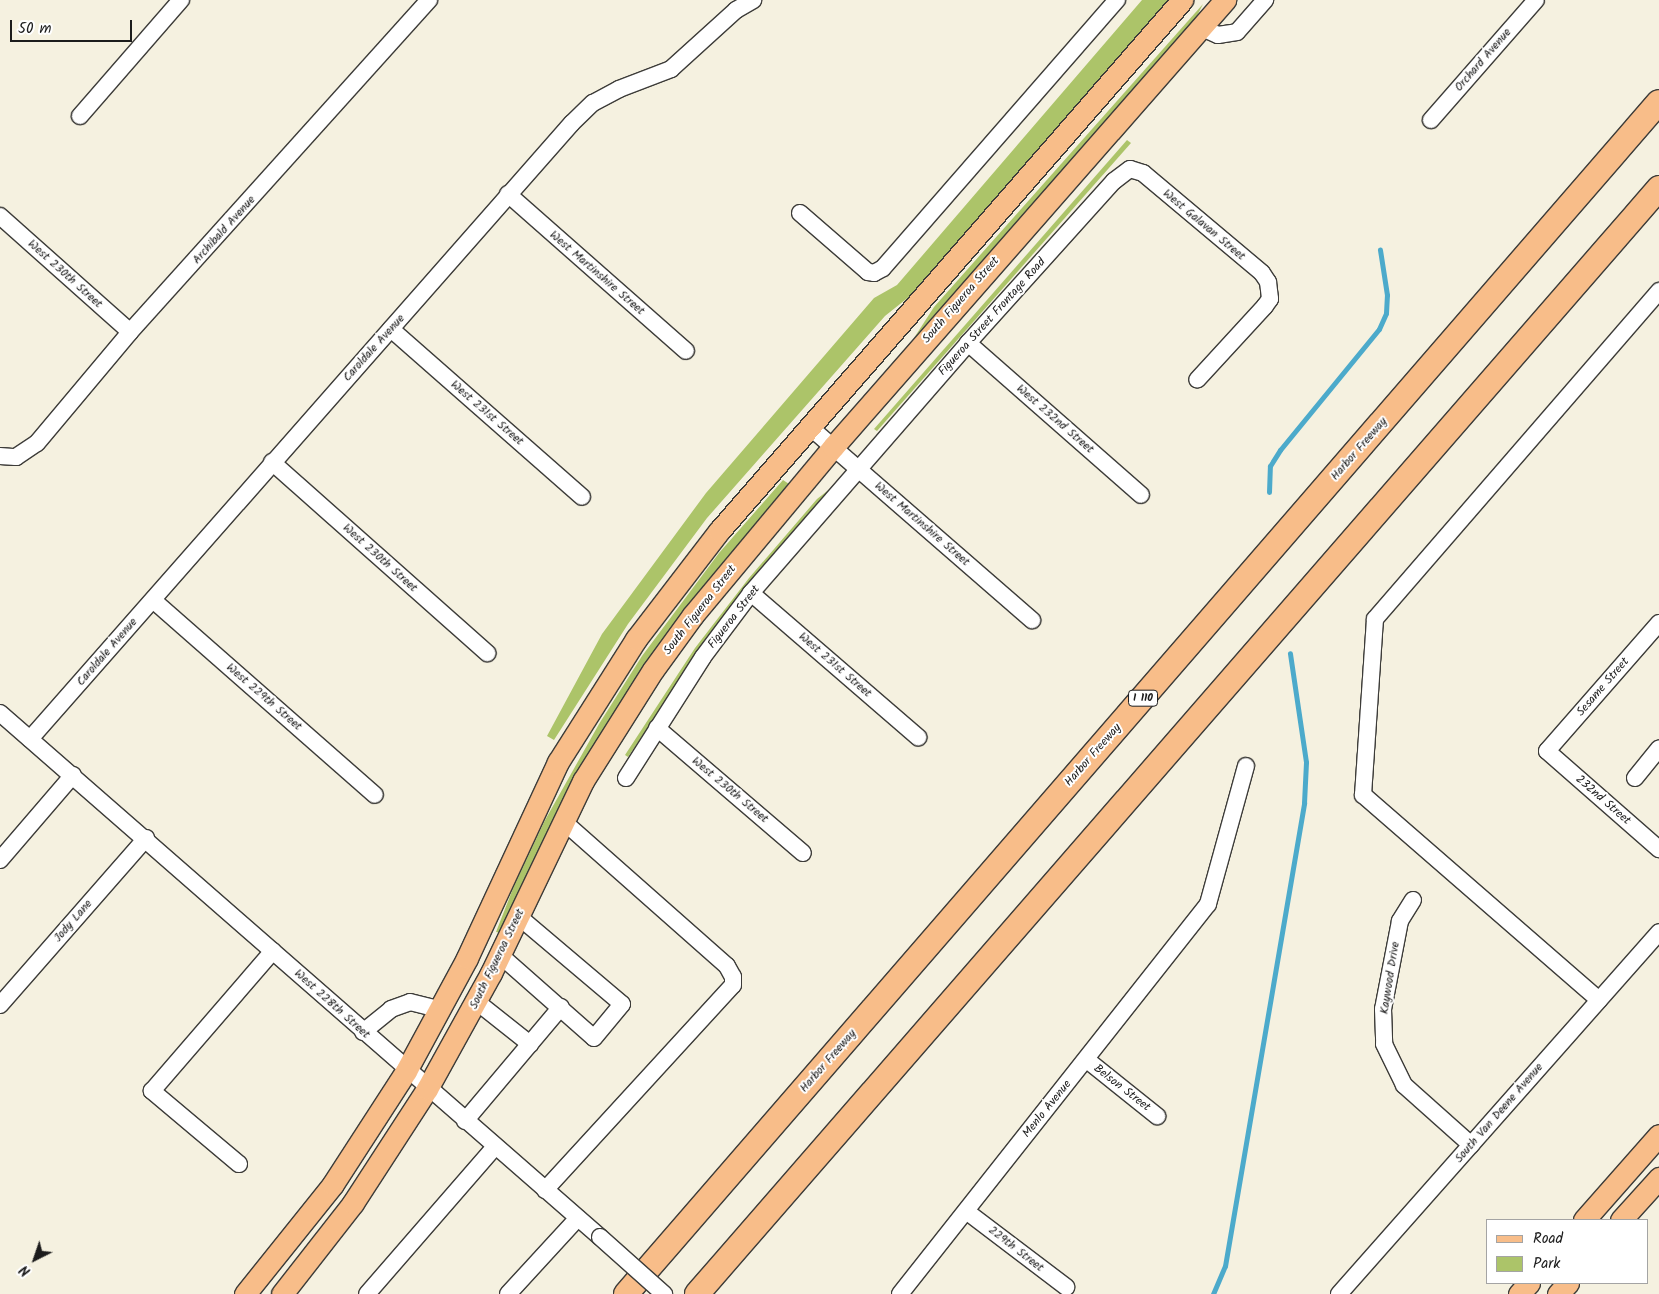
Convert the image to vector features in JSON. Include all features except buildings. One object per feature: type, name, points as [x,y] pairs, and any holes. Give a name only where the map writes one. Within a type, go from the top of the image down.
[{"type":"highway","name":"Harbor Freeway","points":[[626,1294],[1659,102]]},
{"type":"highway","points":[[697,1294],[1659,188]]},
{"type":"main road","points":[[245,1294],[334,1184],[406,1071],[467,958],[534,810],[589,712],[669,594],[719,531],[811,428],[1182,0]]},
{"type":"main road","name":"South Figueroa Street","points":[[282,1294],[353,1203],[427,1089],[477,1002],[563,821],[611,732],[653,670],[693,616],[833,447],[1225,0]]},
{"type":"main road","points":[[1585,1219],[1659,1135]]},
{"type":"main road","points":[[1623,1219],[1659,1178]]},
{"type":"main road","points":[[1519,1294],[1528,1284]]},
{"type":"main road","points":[[1558,1294],[1567,1284]]},
{"type":"street","points":[[80,116],[181,0]]},
{"type":"street","name":"Archibald Avenue","points":[[8,456],[36,443],[130,332],[429,0]]},
{"type":"street","name":"Caroldale Avenue","points":[[30,740],[508,194],[593,103],[619,88],[671,69],[736,10],[753,0]]},
{"type":"street","points":[[800,213],[868,272],[874,273],[883,268],[1117,0]]},
{"type":"street","points":[[1202,28],[1218,35],[1236,32],[1265,0]]},
{"type":"street","name":"Orchard Avenue","points":[[1430,120],[1536,0]]},
{"type":"street","name":"West Galavan Street","points":[[1130,169],[1144,174],[1258,269],[1271,290],[1265,306],[1197,380]]},
{"type":"street","name":"Figueroa Street Frontage Road","points":[[859,470],[968,343],[1114,181],[1130,169]]},
{"type":"street","name":"West Martinshire Street","points":[[508,194],[686,351]]},
{"type":"street","name":"West 230th Street","points":[[0,216],[130,332]]},
{"type":"street","points":[[1599,1000],[1363,795],[1375,619],[1657,299]]},
{"type":"street","name":"West 231st Street","points":[[391,329],[582,496]]},
{"type":"street","name":"West 232nd Street","points":[[968,343],[1141,495]]},
{"type":"street","name":"West Martinshire Street","points":[[811,428],[1032,620]]},
{"type":"street","name":"West 230th Street","points":[[272,462],[487,653]]},
{"type":"street","name":"Figueroa Street","points":[[626,778],[657,728],[751,593],[859,470]]},
{"type":"street","name":"West 231st Street","points":[[751,593],[918,737]]},
{"type":"street","name":"West 229th Street","points":[[153,600],[375,795]]},
{"type":"street","name":"Sesame Street","points":[[1548,751],[1658,626]]},
{"type":"street","name":"West 228th Street","points":[[0,713],[146,838],[406,1071],[664,1294]]},
{"type":"street","name":"West 230th Street","points":[[657,728],[803,853]]},
{"type":"street","points":[[1635,778],[1659,748]]},
{"type":"street","name":"232nd Street","points":[[1548,751],[1659,849]]},
{"type":"street","name":"Menlo Avenue","points":[[900,1294],[1087,1060],[1208,904],[1246,766]]},
{"type":"street","points":[[0,860],[73,775]]},
{"type":"street","points":[[545,1190],[730,993],[734,977],[727,966],[563,821]]},
{"type":"street","name":"Jody Lane","points":[[0,1005],[146,838]]},
{"type":"street","name":"Kaywood Drive","points":[[1413,900],[1400,921],[1383,1010],[1384,1044],[1404,1085],[1471,1145]]},
{"type":"street","points":[[500,955],[594,1038],[622,1004],[518,916]]},
{"type":"street","name":"South Van Deene Avenue","points":[[1339,1294],[1659,932]]},
{"type":"street","points":[[239,1164],[152,1090],[273,951]]},
{"type":"street","points":[[363,1032],[391,1010],[410,1002],[439,1009]]},
{"type":"street","points":[[477,1002],[530,1044]]},
{"type":"street","points":[[464,1121],[561,1007]]},
{"type":"street","name":"Belson Street","points":[[1087,1060],[1157,1116]]},
{"type":"street","points":[[367,1294],[495,1147]]},
{"type":"street","name":"229th Street","points":[[966,1211],[1066,1287]]},
{"type":"street","points":[[508,1294],[578,1218]]},
{"type":"green space","points":[[1142,0],[1169,0],[910,296],[885,316],[707,518],[628,624],[554,740],[547,736],[602,634],[706,493],[874,298],[897,285]]},
{"type":"green space","points":[[1203,4],[1190,30],[914,338],[934,307]]},
{"type":"green space","points":[[1127,140],[1131,143],[877,431],[874,429]]},
{"type":"green space","points":[[783,480],[789,484],[724,562],[501,933],[496,932],[514,886],[544,822],[599,724],[642,656],[719,553]]},
{"type":"green space","points":[[831,488],[710,635],[628,757],[625,755],[695,648],[749,578],[817,499]]},
{"type":"waterway","points":[[1269,492],[1270,466],[1280,450],[1379,329],[1386,313],[1387,295],[1380,250]]},
{"type":"waterway","points":[[1213,1294],[1225,1266],[1304,803],[1306,762],[1290,653]]}]
